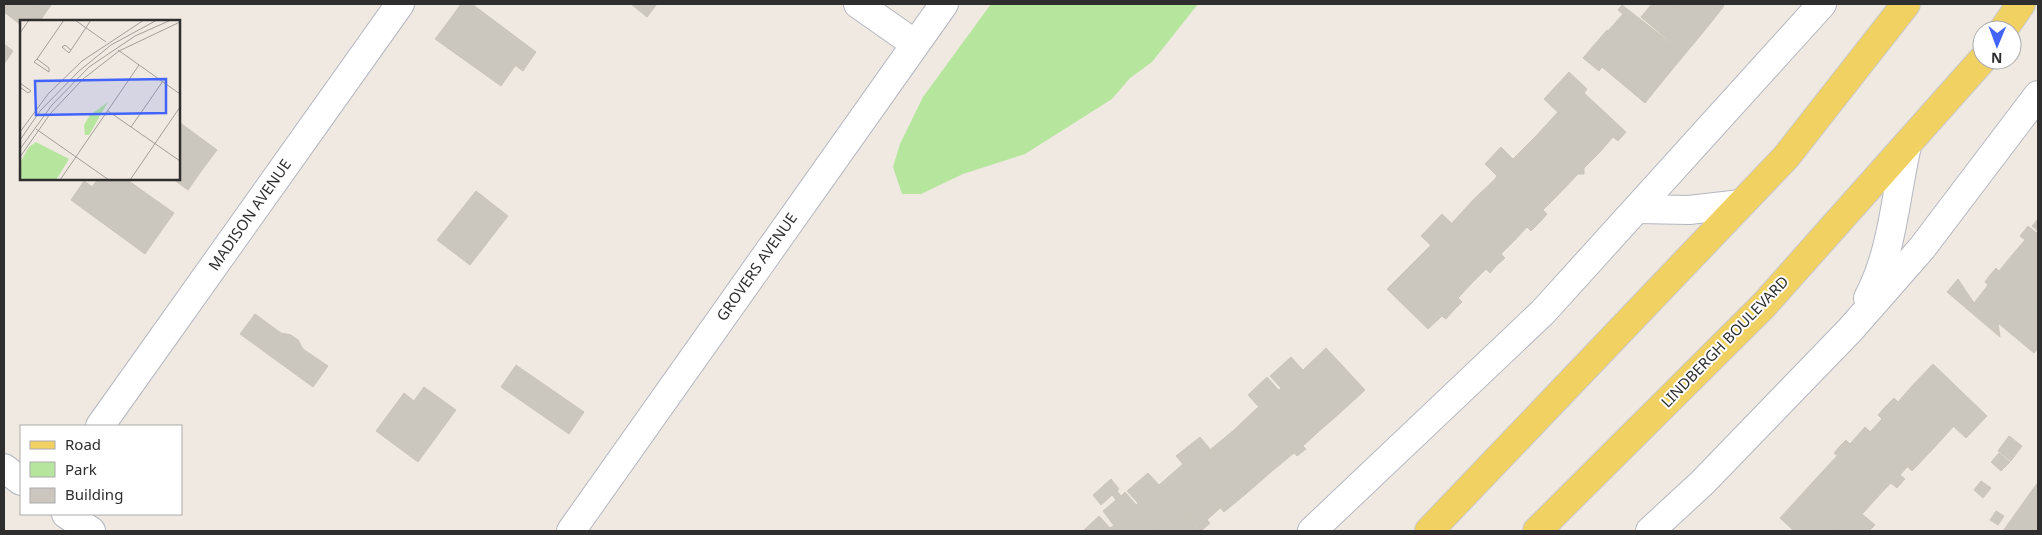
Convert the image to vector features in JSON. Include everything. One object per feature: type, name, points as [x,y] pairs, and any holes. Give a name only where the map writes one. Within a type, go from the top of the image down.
[{"type":"main road","points":[[1430,531],[1786,157],[1906,4]]},
{"type":"main road","points":[[2010,20],[2021,4]]},
{"type":"main road","name":"LINDBERGH BOULEVARD","points":[[1537,531],[1764,305],[1973,70]]},
{"type":"street","name":"MADISON AVENUE","points":[[101,425],[400,4]]},
{"type":"street","points":[[858,4],[915,44]]},
{"type":"street","name":"GROVERS AVENUE","points":[[571,531],[944,4]]},
{"type":"street","points":[[1312,531],[1543,312],[1822,4]]},
{"type":"street","name":"LINDBERGH BOULEVARD","points":[[1650,531],[1702,483],[1850,330],[1922,248],[2038,95]]},
{"type":"street","name":"LINDBERGH BOULEVARD","points":[[1850,330],[1876,282],[1890,244],[1896,195],[1907,146]]},
{"type":"street","points":[[1637,209],[1689,210],[1742,204]]},
{"type":"street","points":[[4,468],[20,480]]},
{"type":"street","points":[[67,515],[90,531]]},
{"type":"green space","points":[[991,4],[1198,4],[1152,62],[1130,78],[1112,99],[1025,154],[963,174],[921,194],[902,194],[893,167],[900,144],[923,97]]},
{"type":"building","points":[[4,4],[35,4],[46,12],[41,20],[20,20],[20,24],[4,12]]},
{"type":"building","points":[[35,4],[52,4],[46,12]]},
{"type":"building","points":[[461,4],[472,4],[536,52],[523,71],[451,18]]},
{"type":"building","points":[[631,4],[657,4],[647,17]]},
{"type":"building","points":[[1652,4],[1674,4],[1705,30],[1685,54],[1641,17]]},
{"type":"building","points":[[1674,4],[1722,4],[1724,6],[1705,30]]},
{"type":"building","points":[[1622,5],[1685,54],[1666,77],[1608,31],[1623,14],[1618,10]]},
{"type":"building","points":[[451,18],[515,66],[501,86],[435,39]]},
{"type":"building","points":[[1607,30],[1666,77],[1645,103],[1602,67],[1599,71],[1583,58]]},
{"type":"building","points":[[4,44],[13,51],[4,64]]},
{"type":"building","points":[[1569,72],[1587,89],[1584,93],[1626,132],[1618,141],[1613,137],[1600,152],[1544,99]]},
{"type":"building","points":[[1558,112],[1600,152],[1584,168],[1584,174],[1578,174],[1537,135]]},
{"type":"building","points":[[180,123],[217,150],[202,170],[180,155]]},
{"type":"building","points":[[1537,135],[1578,174],[1557,196],[1516,156]]},
{"type":"building","points":[[1501,147],[1513,159],[1516,156],[1557,196],[1543,210],[1547,214],[1540,222],[1495,179],[1497,176],[1485,164]]},
{"type":"building","points":[[180,155],[202,170],[188,190],[174,180],[180,180]]},
{"type":"building","points":[[1495,179],[1540,222],[1531,231],[1527,227],[1514,241],[1473,200]]},
{"type":"building","points":[[97,180],[127,180],[174,213],[159,234],[92,187]]},
{"type":"building","points":[[84,181],[159,234],[145,254],[71,200]]},
{"type":"building","points":[[476,191],[508,216],[470,265],[437,240]]},
{"type":"building","points":[[1473,200],[1514,241],[1501,254],[1505,258],[1496,266],[1452,223]]},
{"type":"building","points":[[1442,214],[1496,266],[1490,273],[1486,269],[1471,284],[1421,236]]},
{"type":"building","points":[[2038,219],[2038,231],[2032,226]]},
{"type":"building","points":[[2028,226],[2038,234],[2038,274],[2013,254],[2025,240],[2020,236]]},
{"type":"building","points":[[1431,245],[1471,284],[1458,298],[1462,302],[1453,311],[1409,267]]},
{"type":"building","points":[[2013,254],[2038,274],[2038,314],[1990,275],[1996,268],[1999,271]]},
{"type":"building","points":[[1409,267],[1453,311],[1446,319],[1442,316],[1428,329],[1387,289]]},
{"type":"building","points":[[1990,275],[2038,314],[2036,318],[2038,319],[2038,348],[2034,353],[1974,303],[1988,285],[1985,282]]},
{"type":"building","points":[[1958,279],[1974,303],[1998,323],[2000,337],[1947,292]]},
{"type":"building","points":[[255,314],[281,333],[291,335],[298,340],[303,349],[328,366],[313,387],[240,334]]},
{"type":"building","points":[[1326,348],[1365,390],[1341,412],[1303,370]]},
{"type":"building","points":[[1291,357],[1341,412],[1317,433],[1279,390],[1281,388],[1270,376]]},
{"type":"building","points":[[1933,364],[1987,416],[1966,438],[1911,387]]},
{"type":"building","points":[[516,365],[584,412],[569,434],[501,387]]},
{"type":"building","points":[[1267,377],[1317,433],[1303,446],[1306,449],[1297,456],[1256,409],[1259,407],[1248,395]]},
{"type":"building","points":[[424,387],[456,410],[418,462],[376,431],[404,393],[414,401]]},
{"type":"building","points":[[1911,387],[1953,427],[1932,450],[1886,406],[1894,398],[1898,402]]},
{"type":"building","points":[[1886,406],[1932,450],[1912,471],[1870,432],[1882,419],[1878,415]]},
{"type":"building","points":[[1256,409],[1294,453],[1271,472],[1234,430]]},
{"type":"building","points":[[1865,427],[1907,467],[1900,475],[1905,479],[1897,488],[1891,483],[1885,489],[1840,446],[1846,440],[1850,444]]},
{"type":"building","points":[[1234,430],[1271,472],[1247,493],[1211,449]]},
{"type":"building","points":[[2009,436],[2022,446],[2011,461],[1998,451]]},
{"type":"building","points":[[1200,437],[1247,493],[1224,512],[1176,456]]},
{"type":"building","points":[[1840,446],[1885,489],[1864,512],[1822,472],[1837,456],[1834,453]]},
{"type":"building","points":[[1999,453],[2010,462],[2001,471],[1991,462]]},
{"type":"building","points":[[1183,464],[1220,508],[1207,520],[1210,523],[1201,531],[1159,485]]},
{"type":"building","points":[[1822,472],[1875,525],[1869,531],[1841,531],[1802,494]]},
{"type":"building","points":[[1148,473],[1200,531],[1159,531],[1136,505],[1138,503],[1127,491]]},
{"type":"building","points":[[1111,479],[1119,489],[1117,491],[1121,496],[1125,492],[1159,531],[1118,531],[1103,511],[1116,500],[1112,495],[1101,505],[1093,495]]},
{"type":"building","points":[[1981,481],[1991,488],[1983,498],[1974,490]]},
{"type":"building","points":[[2038,482],[2038,531],[2003,531]]},
{"type":"building","points":[[1802,494],[1841,531],[1794,531],[1780,518]]},
{"type":"building","points":[[1996,511],[2004,516],[1998,525],[1990,520]]},
{"type":"building","points":[[1099,516],[1110,528],[1113,526],[1118,531],[1083,531]]}]
